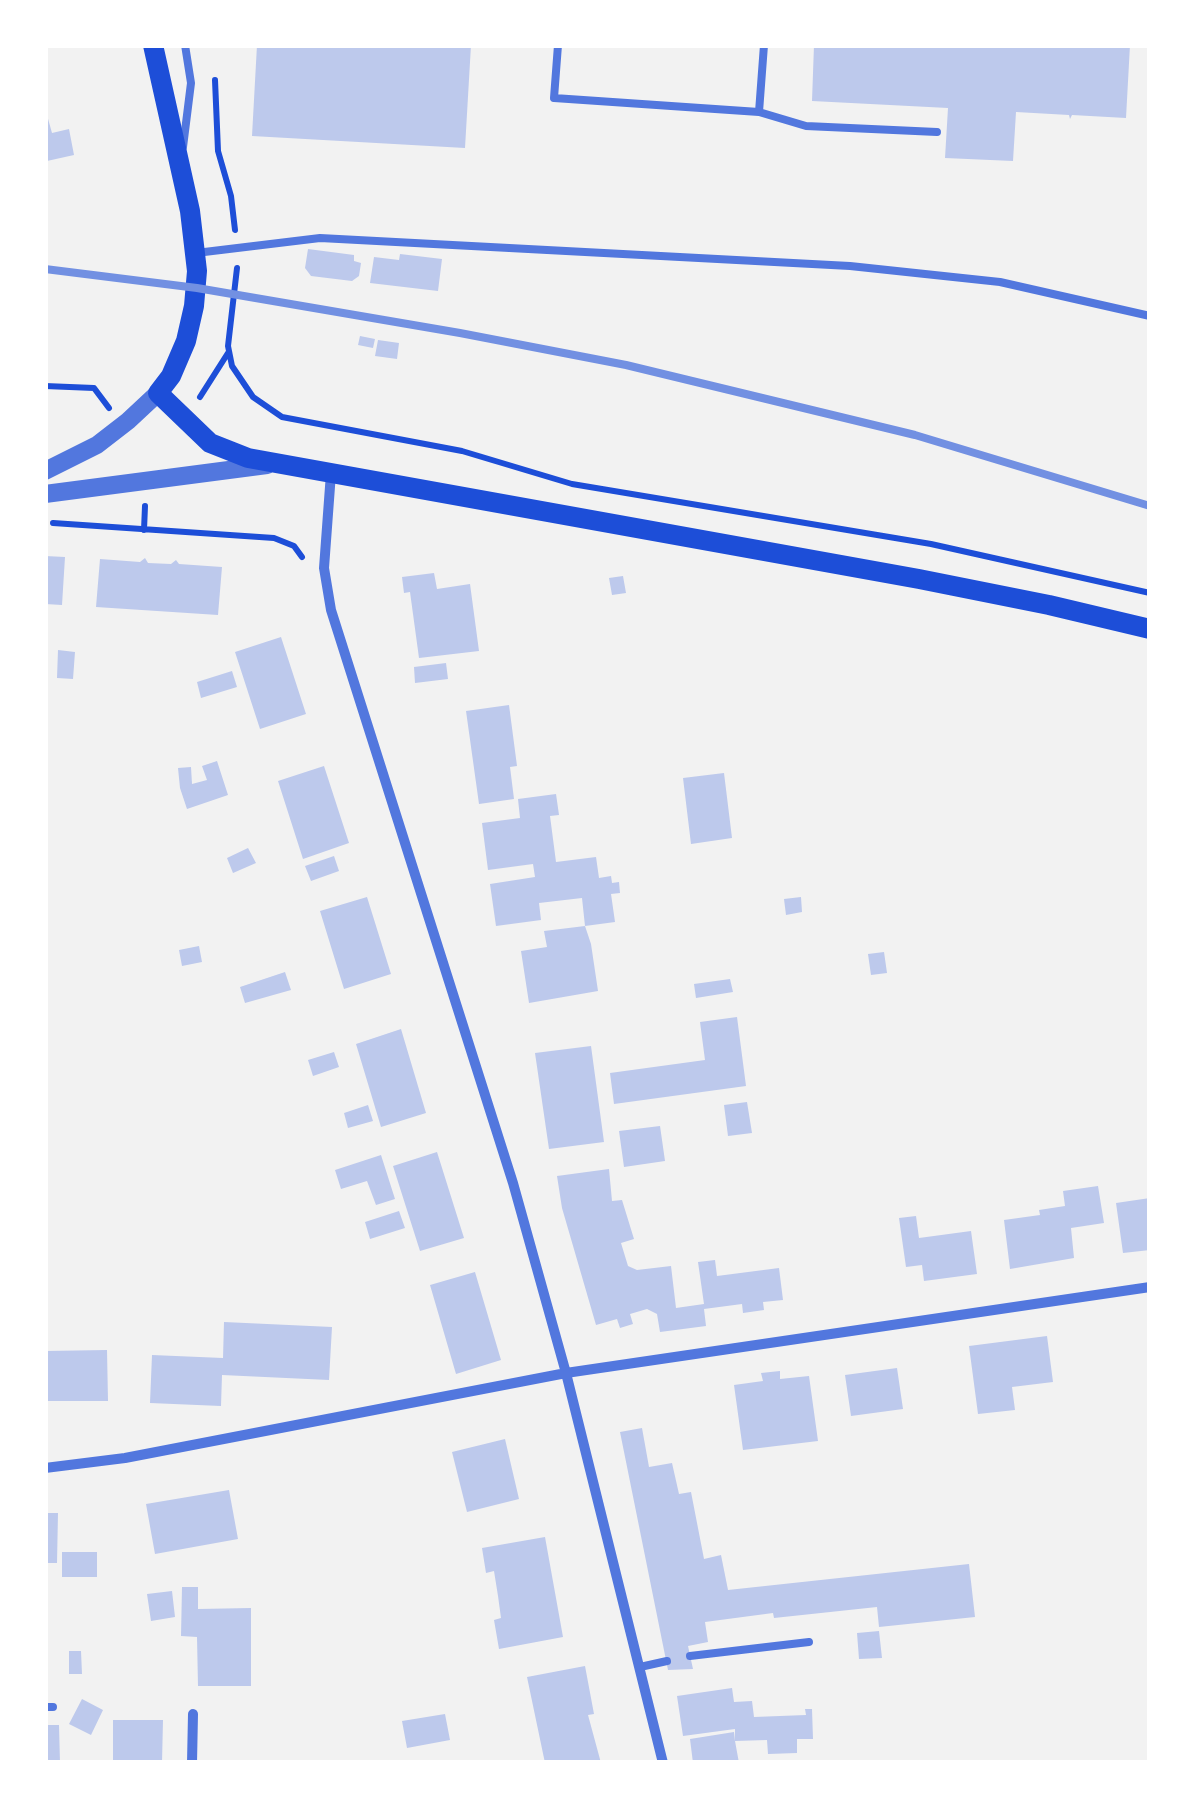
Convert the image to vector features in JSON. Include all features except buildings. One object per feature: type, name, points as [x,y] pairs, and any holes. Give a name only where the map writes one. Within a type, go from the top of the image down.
[{"type":"main road","points":[[152,45],[180,161],[196,253],[191,325],[180,358],[158,393],[210,443],[234,455],[277,464],[918,578],[1150,630]]},
{"type":"street","points":[[45,471],[96,445],[158,393]]},
{"type":"street","points":[[45,494],[277,464]]},
{"type":"street","points":[[331,473],[324,568],[331,610],[513,1183],[566,1373],[663,1763]]},
{"type":"street","points":[[45,1468],[144,1454],[566,1373],[1150,1288]]},
{"type":"street","points":[[192,1763],[193,1714]]},
{"type":"lane","points":[[180,161],[191,83],[185,45]]},
{"type":"lane","points":[[558,45],[554,98],[759,112],[806,126],[937,132]]},
{"type":"lane","points":[[759,112],[764,45]]},
{"type":"lane","points":[[196,253],[320,238],[887,269],[1000,282],[1150,316]]},
{"type":"lane","points":[[690,1656],[809,1642]]},
{"type":"lane","points":[[640,1667],[667,1661]]},
{"type":"path","points":[[213,67],[218,151],[231,196],[236,247],[228,346],[232,366],[253,397],[282,416],[446,448],[572,484],[931,544],[1150,593]]},
{"type":"path","points":[[45,386],[94,388]]},
{"type":"path","points":[[45,522],[274,538],[294,546],[305,562],[324,568]]},
{"type":"railway","points":[[45,269],[197,288],[626,365],[915,435],[1150,506]]}]
